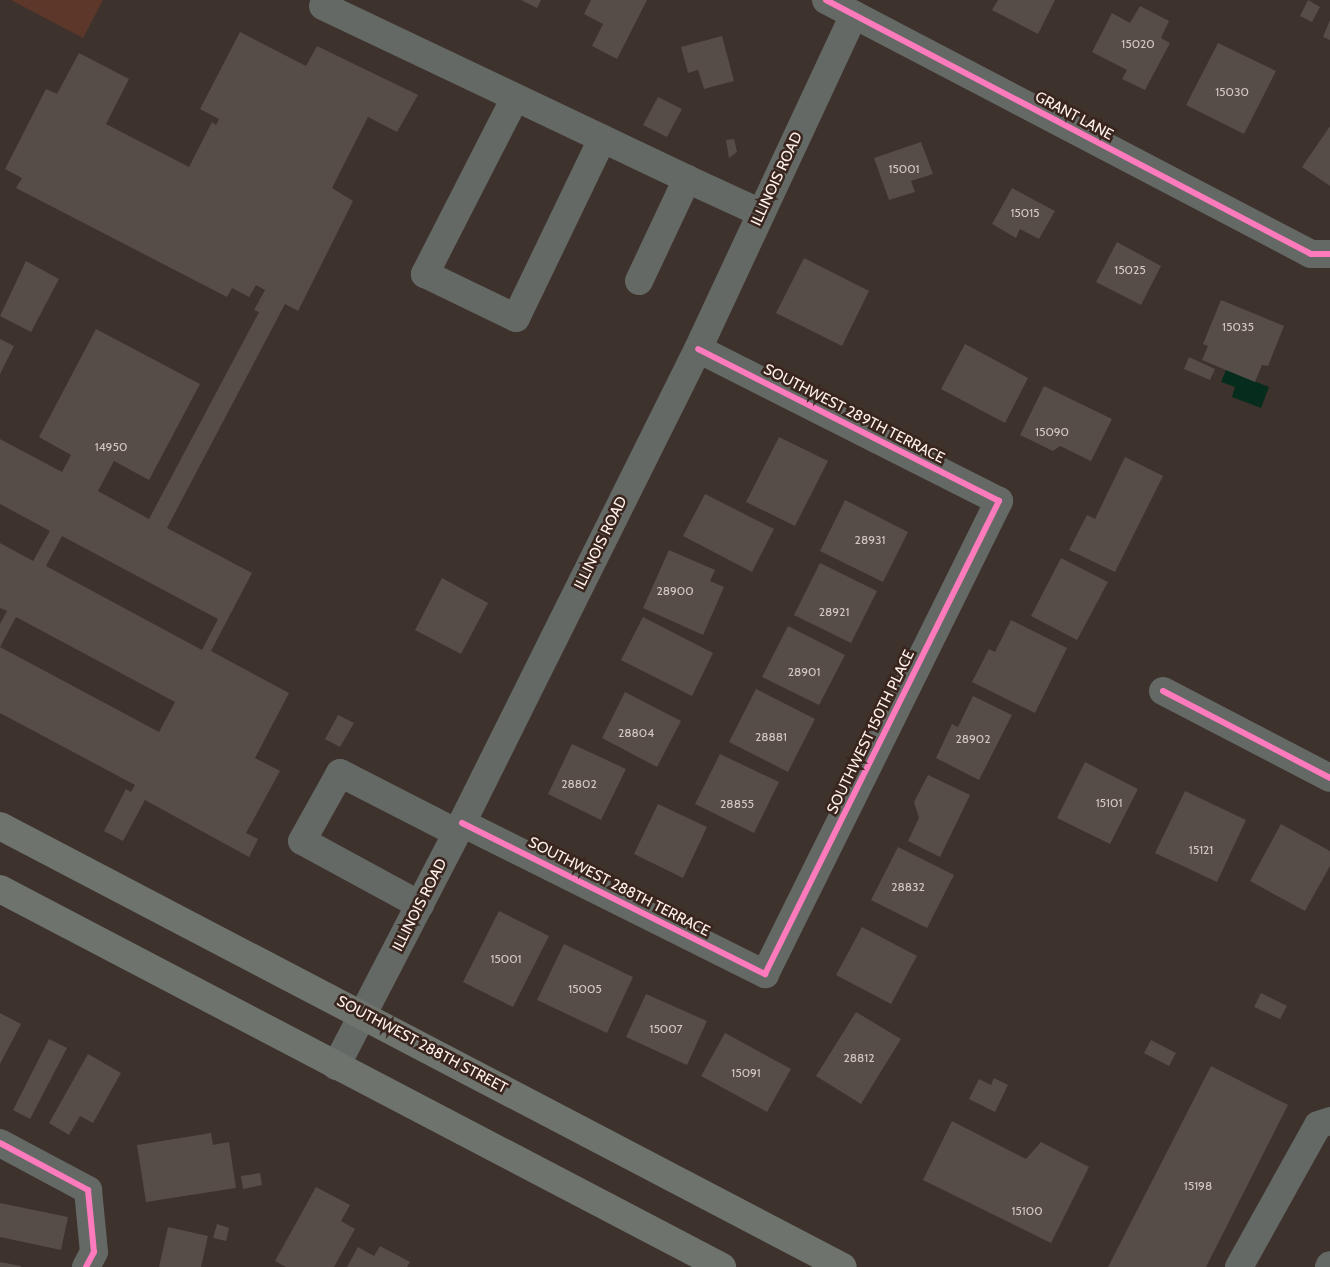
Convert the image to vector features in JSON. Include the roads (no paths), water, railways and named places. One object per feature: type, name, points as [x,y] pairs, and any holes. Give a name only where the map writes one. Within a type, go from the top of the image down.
[{"type":"main road","name":"SOUTHWEST 288TH STREET","points":[[1,829],[364,1015],[843,1267]]},
{"type":"main road","points":[[0,889],[722,1267]]},
{"type":"street","name":"GRANT LANE","points":[[826,0],[1320,254]]},
{"type":"street","points":[[323,6],[761,213]]},
{"type":"street","name":"ILLINOIS ROAD","points":[[336,1066],[460,828],[698,348],[854,15]]},
{"type":"street","points":[[515,98],[425,274],[516,318],[602,139]]},
{"type":"street","points":[[639,281],[687,179]]},
{"type":"street","name":"SOUTHWEST 289TH TERRACE","points":[[698,348],[999,502]]},
{"type":"street","name":"SOUTHWEST 150TH PLACE","points":[[765,974],[999,502]]},
{"type":"street","points":[[1163,691],[1330,778]]},
{"type":"street","name":"SOUTHWEST 288TH TERRACE","points":[[420,905],[302,841],[340,773],[460,828],[765,974]]},
{"type":"street","points":[[1239,1267],[1318,1124],[1330,1120]]},
{"type":"street","points":[[0,1144],[88,1190],[94,1252],[86,1267]]}]
